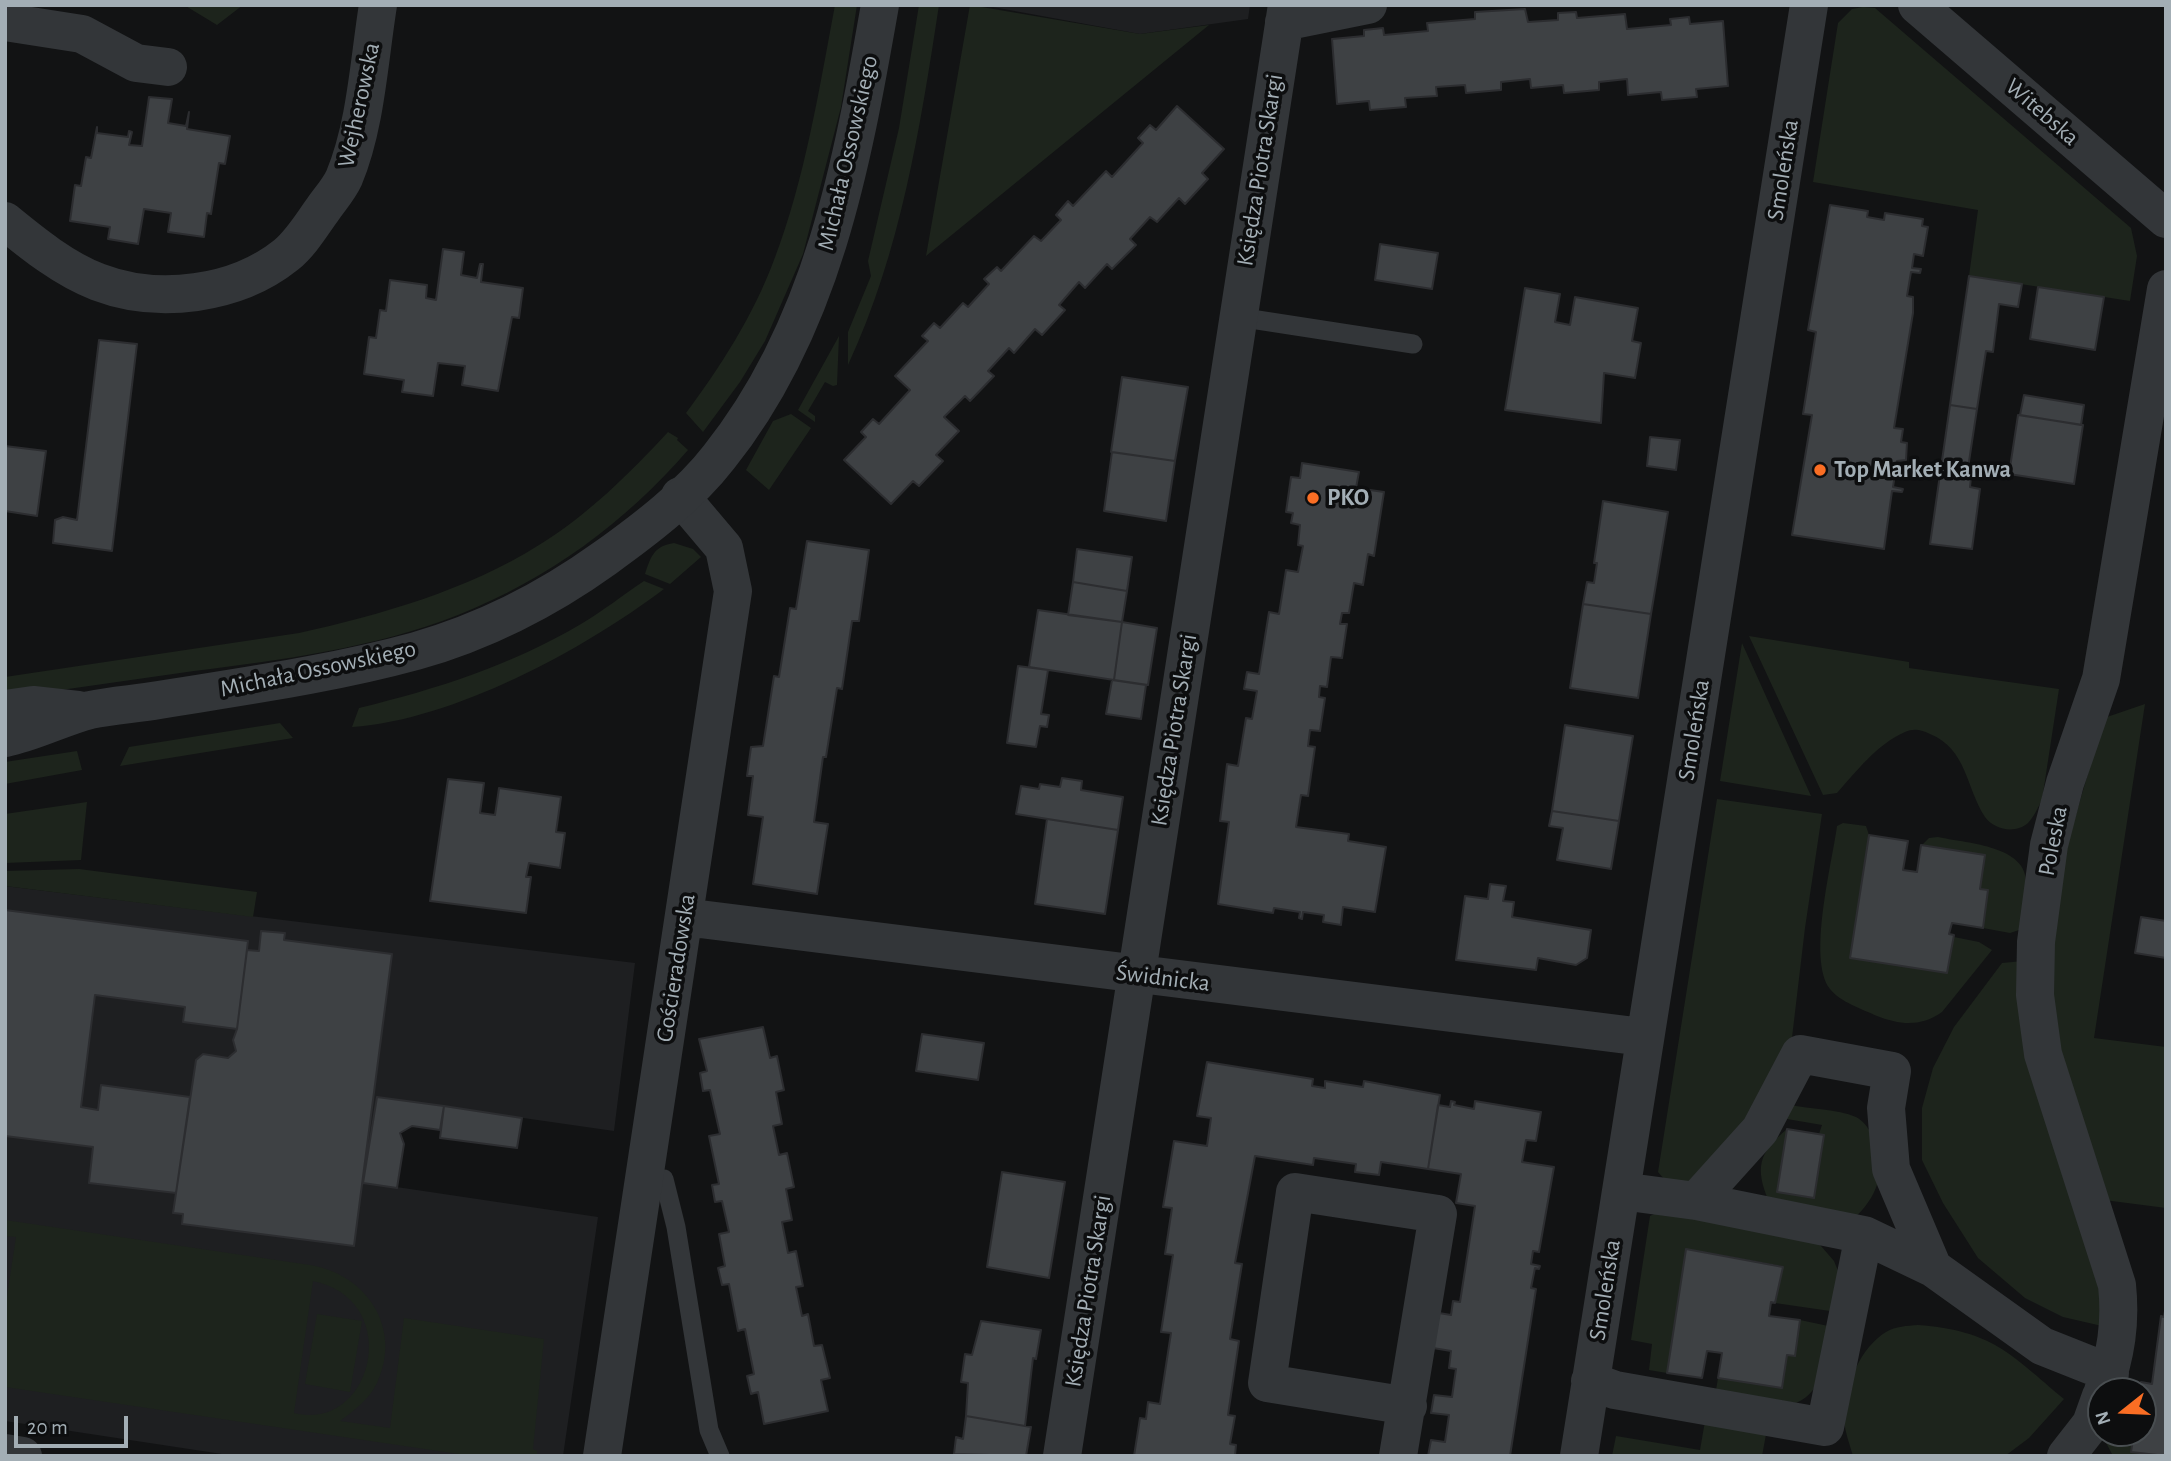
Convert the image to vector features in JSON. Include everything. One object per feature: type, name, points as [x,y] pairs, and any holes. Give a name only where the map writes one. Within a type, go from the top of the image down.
[{"type":"street","name":"Wejherowska","points":[[5,220],[65,266],[97,282],[122,289],[152,295],[202,290],[259,272],[288,254],[309,229],[343,179],[360,116],[378,5]]},
{"type":"street","name":"Michała Ossowskiego","points":[[5,738],[37,731],[87,711],[360,665],[420,650],[477,629],[574,581],[629,541],[719,458],[780,363],[824,261],[845,188],[859,129],[880,5]]},
{"type":"street","points":[[1286,14],[1368,5]]},
{"type":"street","name":"Smoleńska","points":[[1579,1456],[1643,1037],[1809,5]]},
{"type":"street","name":"Witebska","points":[[1917,5],[2166,219]]},
{"type":"street","name":"Księdza Piotra Skargi","points":[[1062,1456],[1286,14]]},
{"type":"street","points":[[5,22],[82,34],[136,63],[168,68]]},
{"type":"street","name":"Poleska","points":[[2107,1377],[2117,1347],[2120,1308],[2117,1285],[2043,1054],[2035,995],[2036,942],[2052,833],[2065,783],[2101,679],[2166,289]]},
{"type":"street","name":"Gościeradowska","points":[[602,1456],[733,591],[723,548],[680,496]]},
{"type":"street","name":"Michała Ossowskiego","points":[[5,709],[33,705],[87,711]]},
{"type":"street","name":"Świdnicka","points":[[684,917],[1643,1037]]},
{"type":"street","points":[[1696,1201],[1760,1130],[1800,1054],[1892,1070],[1886,1108],[1891,1169],[1933,1268]]},
{"type":"street","points":[[1620,1191],[1696,1201],[1864,1235],[1933,1268],[2090,1377]]},
{"type":"street","points":[[1398,1456],[1408,1406],[1438,1214],[1295,1192],[1267,1383],[1408,1406]]},
{"type":"street","points":[[1590,1381],[1615,1390],[1831,1442],[1864,1235]]},
{"type":"street","name":"Poleska","points":[[2066,1456],[2087,1429]]},
{"type":"street","points":[[5,1453],[23,1456]]},
{"type":"lane","points":[[1238,317],[1413,344]]},
{"type":"lane","points":[[664,1179],[677,1227],[709,1430],[720,1456]]},
{"type":"shaded area","points":[[184,5],[243,5],[217,25]]},
{"type":"shaded area","points":[[835,5],[857,5],[841,107],[803,254],[765,341],[740,382],[703,432],[686,413],[735,340],[774,260],[803,166]]},
{"type":"shaded area","points":[[919,5],[939,5],[916,143],[882,278],[848,365],[848,332],[871,276],[868,261],[899,128]]},
{"type":"shaded area","points":[[970,5],[1140,34],[1209,25],[926,256]]},
{"type":"shaded area","points":[[982,5],[1250,5],[1248,19],[1140,34]]},
{"type":"shaded area","points":[[1875,8],[2131,228],[2137,256],[2130,301],[1969,276],[1978,210],[1813,182],[1838,23],[1852,9]]},
{"type":"shaded area","points":[[839,336],[837,385],[825,382],[808,411],[815,416],[815,422],[798,410]]},
{"type":"shaded area","points":[[791,414],[811,428],[769,490],[746,470],[773,421]]},
{"type":"shaded area","points":[[668,432],[678,438],[688,450],[638,502],[554,566],[491,601],[458,615],[394,636],[328,651],[5,698],[5,677],[299,633],[392,609],[453,588],[512,561],[557,533],[608,493]]},
{"type":"shaded area","points":[[674,543],[693,549],[701,557],[670,584],[645,574],[654,553]]},
{"type":"shaded area","points":[[644,581],[664,589],[557,658],[474,696],[432,711],[391,722],[352,727],[359,708],[445,684],[528,652],[581,624]]},
{"type":"shaded area","points":[[1749,636],[1909,662],[1909,668],[2059,689],[2042,800],[2032,818],[2017,829],[1994,825],[1985,817],[1952,749],[1942,741],[1918,730],[1895,737],[1868,759],[1837,793],[1823,795]]},
{"type":"shaded area","points":[[1742,643],[1811,796],[1720,781]]},
{"type":"shaded area","points":[[2145,704],[2094,1038],[2166,1047],[2166,1208],[2104,1200],[2050,1022],[2051,901],[2104,718]]},
{"type":"shaded area","points":[[280,723],[293,738],[120,766],[129,747]]},
{"type":"shaded area","points":[[77,751],[82,770],[5,784],[5,762]]},
{"type":"shaded area","points":[[1717,799],[1822,814],[1791,1046],[1770,1093],[1681,1190],[1670,1186],[1658,1172]]},
{"type":"shaded area","points":[[87,802],[81,860],[5,863],[5,814]]},
{"type":"shaded area","points":[[1843,823],[1866,826],[1869,835],[1850,958],[1947,973],[1954,937],[1979,942],[1992,950],[1942,1012],[1934,1017],[1910,1023],[1877,1016],[1839,998],[1830,989],[1823,975],[1823,910],[1837,826]]},
{"type":"shaded area","points":[[1938,837],[1991,848],[2015,859],[2023,868],[2026,880],[2025,899],[2019,930],[2010,933],[1983,928],[1988,890],[1980,889],[1985,855],[1922,845],[1929,838]]},
{"type":"shaded area","points":[[79,869],[257,892],[253,917],[5,886],[5,871]]},
{"type":"shaded area","points":[[5,886],[635,963],[614,1131],[377,1097],[363,1182],[598,1217],[563,1456],[235,1456],[5,1421]]},
{"type":"shaded area","points":[[2023,961],[2104,1289],[2102,1326],[2063,1317],[2025,1298],[1978,1258],[1943,1203],[1922,1160],[1922,1108],[1933,1068],[1954,1027],[2002,963]]},
{"type":"shaded area","points":[[1790,1105],[1849,1114],[1864,1123],[1871,1134],[1880,1160],[1878,1182],[1868,1203],[1852,1220],[1769,1202],[1762,1180],[1762,1162],[1770,1146],[1787,1129],[1777,1192],[1814,1198],[1824,1135],[1819,1134],[1822,1125],[1787,1119]]},
{"type":"shaded area","points":[[1662,1210],[1815,1239],[1834,1261],[1841,1278],[1837,1312],[1775,1303],[1782,1266],[1687,1249],[1667,1373],[1649,1370],[1652,1344],[1631,1340],[1650,1216]]},
{"type":"shaded area","points":[[5,1220],[330,1270],[363,1292],[382,1324],[385,1343],[384,1363],[377,1383],[360,1405],[340,1421],[390,1428],[404,1318],[544,1339],[533,1449],[537,1451],[537,1456],[472,1456],[5,1387],[5,1309],[16,1237],[5,1236]],"holes":[[[313,1281],[342,1293],[360,1312],[368,1336],[368,1362],[359,1385],[343,1403],[321,1414],[294,1413]]]},
{"type":"shaded area","points":[[317,1314],[362,1321],[350,1392],[305,1384]]},
{"type":"shaded area","points":[[1800,1320],[1833,1327],[1823,1371],[1819,1381],[1806,1397],[1796,1403],[1716,1390],[1718,1378],[1782,1388],[1787,1355],[1795,1356]]},
{"type":"shaded area","points":[[1918,1325],[1944,1328],[1983,1339],[2013,1357],[2064,1399],[2029,1438],[2005,1456],[1853,1456],[1845,1429],[1844,1413],[1847,1391],[1856,1368],[1869,1347],[1886,1332],[1898,1327]]},
{"type":"shaded area","points":[[1705,1421],[1767,1429],[1762,1456],[1612,1456],[1616,1436],[1700,1450]]},
{"type":"shaded area","points":[[2108,1447],[2133,1447],[2132,1452],[2159,1456],[2113,1456]]},
{"type":"building","points":[[1525,9],[1528,22],[1558,20],[1558,13],[1576,12],[1577,18],[1625,14],[1627,29],[1671,25],[1670,19],[1689,17],[1690,24],[1723,21],[1728,86],[1696,89],[1697,97],[1662,100],[1661,92],[1628,95],[1627,79],[1599,82],[1599,90],[1564,93],[1563,85],[1531,88],[1530,79],[1501,82],[1501,90],[1466,93],[1465,85],[1436,87],[1437,96],[1405,98],[1406,107],[1370,110],[1369,101],[1337,104],[1332,39],[1364,36],[1364,30],[1383,28],[1384,35],[1428,31],[1427,23],[1475,19],[1475,12]]},
{"type":"building","points":[[149,97],[172,99],[168,123],[186,126],[189,112],[187,129],[230,136],[225,164],[219,163],[211,214],[207,213],[204,237],[168,232],[171,213],[144,209],[138,244],[108,239],[110,227],[70,221],[75,185],[81,186],[86,157],[91,158],[97,127],[97,133],[128,137],[129,131],[132,132],[129,145],[142,146]]},
{"type":"building","points":[[1177,106],[1224,149],[1202,173],[1208,179],[1185,204],[1179,198],[1157,222],[1150,217],[1130,239],[1136,245],[1112,269],[1107,264],[1085,288],[1079,282],[1059,305],[1065,310],[1042,335],[1035,329],[1014,353],[1009,348],[988,371],[994,376],[970,401],[965,396],[944,417],[959,431],[936,455],[943,461],[919,486],[913,481],[891,504],[844,460],[866,437],[861,432],[873,419],[879,424],[910,390],[895,376],[928,341],[922,336],[934,323],[940,328],[963,303],[968,307],[989,284],[984,279],[997,267],[1001,271],[1034,236],[1041,241],[1061,220],[1056,215],[1068,201],[1073,206],[1106,171],[1112,177],[1143,143],[1138,138],[1150,125],[1156,130]]},
{"type":"building","points":[[1830,205],[1868,211],[1867,217],[1884,220],[1885,213],[1923,219],[1922,226],[1928,227],[1923,256],[1914,254],[1912,268],[1921,269],[1920,273],[1911,272],[1907,296],[1913,297],[1913,313],[1894,428],[1903,429],[1901,442],[1907,443],[1906,460],[1897,461],[1893,487],[1903,489],[1902,492],[1892,491],[1884,549],[1792,535],[1812,415],[1803,414],[1816,332],[1808,330]]},
{"type":"building","points":[[1380,244],[1438,253],[1432,289],[1375,280]]},
{"type":"building","points":[[443,249],[464,252],[461,275],[477,278],[480,264],[483,264],[481,282],[523,288],[519,318],[512,317],[498,391],[462,385],[465,366],[438,363],[433,396],[402,392],[404,380],[364,374],[369,337],[376,338],[380,310],[386,311],[390,280],[427,285],[426,298],[436,300]]},
{"type":"building","points":[[1969,276],[2022,284],[2018,307],[1999,304],[1993,352],[1986,351],[1977,409],[1950,405]]},
{"type":"building","points":[[2038,287],[2104,297],[2095,350],[2030,339]]},
{"type":"building","points":[[1525,288],[1560,294],[1555,322],[1570,325],[1575,297],[1638,308],[1632,341],[1641,343],[1635,378],[1604,373],[1601,423],[1505,410]]},
{"type":"building","points":[[99,340],[137,344],[112,551],[53,543],[55,520],[63,517],[77,520]]},
{"type":"building","points":[[1122,377],[1188,387],[1175,461],[1111,452]]},
{"type":"building","points":[[2024,395],[2084,405],[2081,425],[2020,415]]},
{"type":"building","points":[[1950,405],[1977,409],[1968,468],[1972,468],[1970,487],[1980,489],[1972,549],[1930,544]]},
{"type":"building","points":[[2018,415],[2083,425],[2074,484],[2009,474]]},
{"type":"building","points":[[1650,437],[1680,440],[1676,470],[1647,466]]},
{"type":"building","points":[[5,446],[46,451],[37,516],[5,511]]},
{"type":"building","points":[[1112,452],[1175,461],[1166,521],[1104,511]]},
{"type":"building","points":[[1302,463],[1359,472],[1356,488],[1384,492],[1374,556],[1368,554],[1363,585],[1354,583],[1349,613],[1342,613],[1340,624],[1347,624],[1342,658],[1331,657],[1327,687],[1320,686],[1319,697],[1325,698],[1320,731],[1310,730],[1308,746],[1315,747],[1308,796],[1301,795],[1296,827],[1349,834],[1348,841],[1386,847],[1375,912],[1343,907],[1341,925],[1323,922],[1324,915],[1303,912],[1302,919],[1299,918],[1300,912],[1274,908],[1273,913],[1218,904],[1229,822],[1220,821],[1227,764],[1238,766],[1246,718],[1252,719],[1257,691],[1244,689],[1247,672],[1259,674],[1269,612],[1279,614],[1286,570],[1298,572],[1303,546],[1298,545],[1300,525],[1291,523],[1293,513],[1286,512],[1291,477],[1300,478]]},
{"type":"building","points":[[1603,501],[1668,512],[1651,614],[1583,604],[1587,582],[1594,583],[1597,563],[1594,563]]},
{"type":"building","points":[[807,541],[869,550],[859,621],[852,621],[842,689],[837,688],[826,757],[823,757],[814,822],[828,824],[817,894],[753,884],[763,817],[748,815],[753,776],[747,776],[751,747],[763,746],[774,676],[779,677],[790,608],[796,609]]},
{"type":"building","points":[[1077,549],[1132,557],[1127,591],[1073,582]]},
{"type":"building","points":[[1073,582],[1127,591],[1122,622],[1068,615]]},
{"type":"building","points":[[1583,604],[1651,614],[1638,698],[1570,688]]},
{"type":"building","points":[[1038,610],[1122,622],[1114,680],[1029,667]]},
{"type":"building","points":[[1122,622],[1157,628],[1148,685],[1114,680]]},
{"type":"building","points":[[1018,666],[1048,670],[1041,714],[1049,715],[1047,727],[1040,726],[1036,747],[1007,743]]},
{"type":"building","points":[[1112,680],[1146,685],[1141,719],[1106,714]]},
{"type":"building","points":[[1565,725],[1633,736],[1619,821],[1552,811]]},
{"type":"building","points":[[1062,778],[1082,781],[1081,790],[1123,797],[1118,830],[1016,814],[1021,786],[1039,789],[1040,784],[1060,787]]},
{"type":"building","points":[[448,779],[484,783],[480,813],[495,815],[499,788],[561,797],[556,832],[565,833],[560,868],[529,863],[526,877],[531,877],[526,913],[430,901]]},
{"type":"building","points":[[1552,811],[1619,821],[1611,869],[1557,860],[1563,828],[1549,826]]},
{"type":"building","points":[[1047,819],[1118,830],[1105,914],[1035,904]]},
{"type":"building","points":[[1869,835],[1908,841],[1903,870],[1917,872],[1921,845],[1985,855],[1980,889],[1988,890],[1983,928],[1952,923],[1949,934],[1954,935],[1947,973],[1850,958]]},
{"type":"building","points":[[1490,884],[1506,886],[1503,901],[1514,902],[1512,917],[1591,930],[1587,958],[1576,965],[1538,958],[1536,970],[1456,960],[1465,896],[1488,899]]},
{"type":"building","points":[[5,910],[248,941],[237,1029],[183,1022],[185,1007],[95,995],[81,1107],[98,1110],[101,1085],[190,1097],[176,1193],[89,1183],[93,1147],[5,1136]]},
{"type":"building","points":[[2141,917],[2166,921],[2166,958],[2135,953]]},
{"type":"building","points":[[261,931],[285,933],[284,940],[392,954],[354,1246],[182,1224],[183,1214],[173,1213],[196,1060],[203,1054],[228,1058],[236,1051],[233,1040],[237,1029],[247,950],[259,951]]},
{"type":"building","points":[[763,1027],[770,1058],[777,1056],[784,1090],[776,1092],[782,1124],[773,1126],[779,1155],[787,1153],[794,1187],[786,1189],[792,1220],[782,1222],[788,1253],[796,1251],[803,1286],[796,1287],[802,1316],[808,1314],[814,1346],[822,1345],[830,1378],[821,1380],[828,1411],[764,1424],[758,1392],[751,1394],[747,1376],[754,1374],[745,1329],[738,1331],[729,1284],[722,1285],[718,1268],[725,1266],[719,1234],[729,1232],[722,1201],[715,1202],[712,1185],[719,1184],[709,1136],[720,1134],[710,1090],[703,1091],[700,1073],[707,1071],[699,1039]]},
{"type":"building","points":[[922,1034],[984,1043],[978,1080],[916,1071]]},
{"type":"building","points":[[1207,1062],[1313,1079],[1312,1086],[1325,1088],[1325,1081],[1363,1087],[1364,1081],[1440,1095],[1428,1169],[1381,1162],[1379,1175],[1355,1172],[1356,1164],[1314,1158],[1313,1165],[1255,1156],[1235,1263],[1242,1264],[1230,1339],[1239,1341],[1228,1415],[1235,1416],[1230,1444],[1236,1445],[1235,1456],[1134,1456],[1140,1418],[1146,1419],[1148,1402],[1160,1404],[1171,1333],[1161,1332],[1173,1255],[1165,1254],[1172,1208],[1163,1207],[1174,1141],[1207,1146],[1211,1118],[1197,1116]]},
{"type":"building","points":[[377,1097],[444,1106],[440,1130],[412,1126],[400,1133],[404,1144],[397,1188],[363,1183]]},
{"type":"building","points":[[1451,1101],[1455,1102],[1454,1105],[1474,1109],[1475,1101],[1541,1112],[1536,1141],[1526,1140],[1522,1162],[1554,1167],[1539,1252],[1533,1251],[1531,1264],[1540,1266],[1539,1269],[1535,1268],[1531,1288],[1536,1289],[1510,1456],[1428,1456],[1431,1440],[1445,1442],[1449,1415],[1431,1413],[1434,1395],[1452,1397],[1456,1369],[1449,1368],[1451,1351],[1433,1348],[1439,1313],[1451,1315],[1453,1301],[1460,1302],[1475,1206],[1456,1203],[1461,1174],[1428,1169],[1438,1105],[1450,1107]]},
{"type":"building","points":[[444,1106],[522,1118],[517,1148],[440,1138]]},
{"type":"building","points":[[1787,1129],[1824,1135],[1814,1198],[1777,1192]]},
{"type":"building","points":[[1002,1172],[1065,1182],[1049,1278],[987,1267]]},
{"type":"building","points":[[1686,1249],[1783,1267],[1775,1303],[1771,1302],[1769,1316],[1800,1320],[1795,1356],[1787,1355],[1782,1388],[1718,1378],[1722,1353],[1707,1351],[1702,1378],[1667,1373]]},
{"type":"building","points":[[2166,1305],[2166,1456],[2131,1452],[2132,1447],[2157,1447],[2157,1377],[2153,1377],[2161,1316],[2164,1317]]},
{"type":"building","points":[[981,1321],[1041,1330],[1036,1359],[1033,1358],[1025,1426],[966,1416],[968,1383],[961,1382],[965,1354],[972,1355]]},
{"type":"building","points":[[966,1416],[1031,1427],[1026,1456],[954,1454],[956,1437],[963,1439]]},
{"type":"place","name":"Top Market Kanwa","points":[[1820,470]]},
{"type":"place","name":"PKO","points":[[1313,498]]}]
